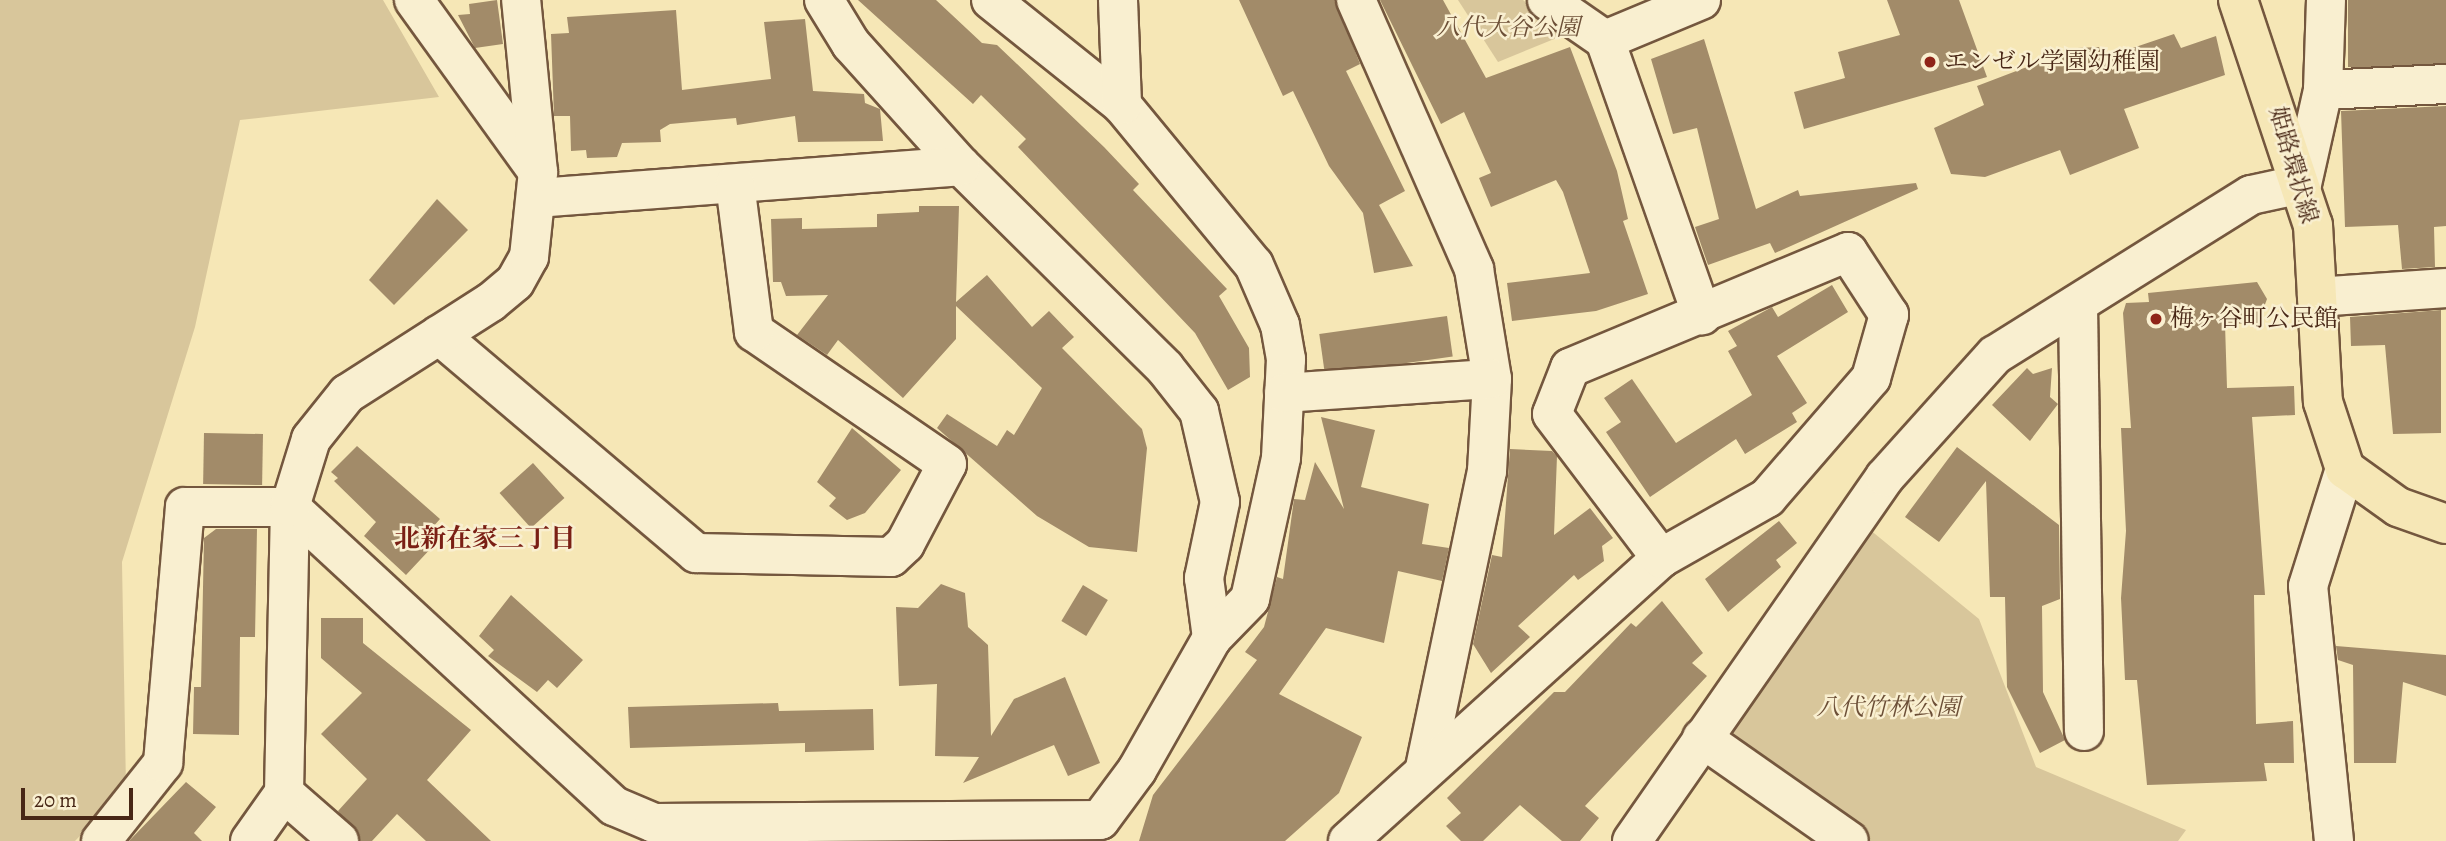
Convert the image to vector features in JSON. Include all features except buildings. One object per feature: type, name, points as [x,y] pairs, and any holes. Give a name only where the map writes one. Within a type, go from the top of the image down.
[{"type":"main road","name":"姫路環状線","points":[[2238,0],[2302,184],[2313,225],[2323,402],[2346,470]]},
{"type":"main road","points":[[2346,470],[2398,507],[2446,524]]},
{"type":"street","points":[[414,0],[538,185]]},
{"type":"street","points":[[250,841],[284,793],[290,507],[311,439],[347,394],[439,335],[514,282],[529,257],[538,185],[521,0]]},
{"type":"street","points":[[824,0],[851,44],[961,166],[1165,368],[1199,411],[1220,502],[1204,578],[1212,638]]},
{"type":"street","points":[[101,841],[163,763],[185,507],[290,507],[614,806],[656,832],[1105,830],[1212,638],[1250,599],[1282,458],[1284,393],[1280,325],[1254,265],[1122,105],[991,0]]},
{"type":"street","points":[[1118,0],[1122,105]]},
{"type":"street","points":[[1356,0],[1475,269],[1492,379],[1487,471],[1425,769]]},
{"type":"street","points":[[1547,0],[1605,40],[1702,316]]},
{"type":"street","points":[[1605,40],[1701,0]]},
{"type":"street","points":[[1632,841],[1885,477],[1995,355],[2251,195],[2302,184],[2323,90],[2326,0]]},
{"type":"street","points":[[2323,90],[2446,85]]},
{"type":"street","points":[[538,185],[736,184],[961,166]]},
{"type":"street","points":[[439,335],[696,553],[891,557],[905,544],[947,464],[754,332],[736,184]]},
{"type":"street","points":[[1348,841],[1661,558],[1767,498],[1871,378],[1889,315],[1848,252],[1702,316],[1570,368],[1552,414],[1661,558]]},
{"type":"street","points":[[2317,297],[2446,288]]},
{"type":"street","points":[[2078,304],[2084,731]]},
{"type":"street","points":[[1284,393],[1492,379]]},
{"type":"street","points":[[2334,841],[2308,586],[2329,504],[2346,470]]},
{"type":"street","points":[[1702,738],[1849,841]]},
{"type":"street","points":[[284,793],[339,841]]},
{"type":"green space","points":[[0,0],[383,0],[439,97],[240,120],[195,327],[122,562],[126,788],[75,841],[0,841]]},
{"type":"green space","name":"八代大谷公園","points":[[1458,0],[1523,0],[1564,35],[1498,62]]},
{"type":"green space","name":"八代竹林公園","points":[[1869,529],[1979,619],[2036,767],[2186,830],[2178,841],[1871,841],[1723,739]]},
{"type":"place","name":"エンゼル学園幼稚園","points":[[1930,62]]},
{"type":"place","name":"梅ヶ谷町公民館","points":[[2156,319]]},
{"type":"district","name":"北新在家三丁目","points":[[485,539]]}]
